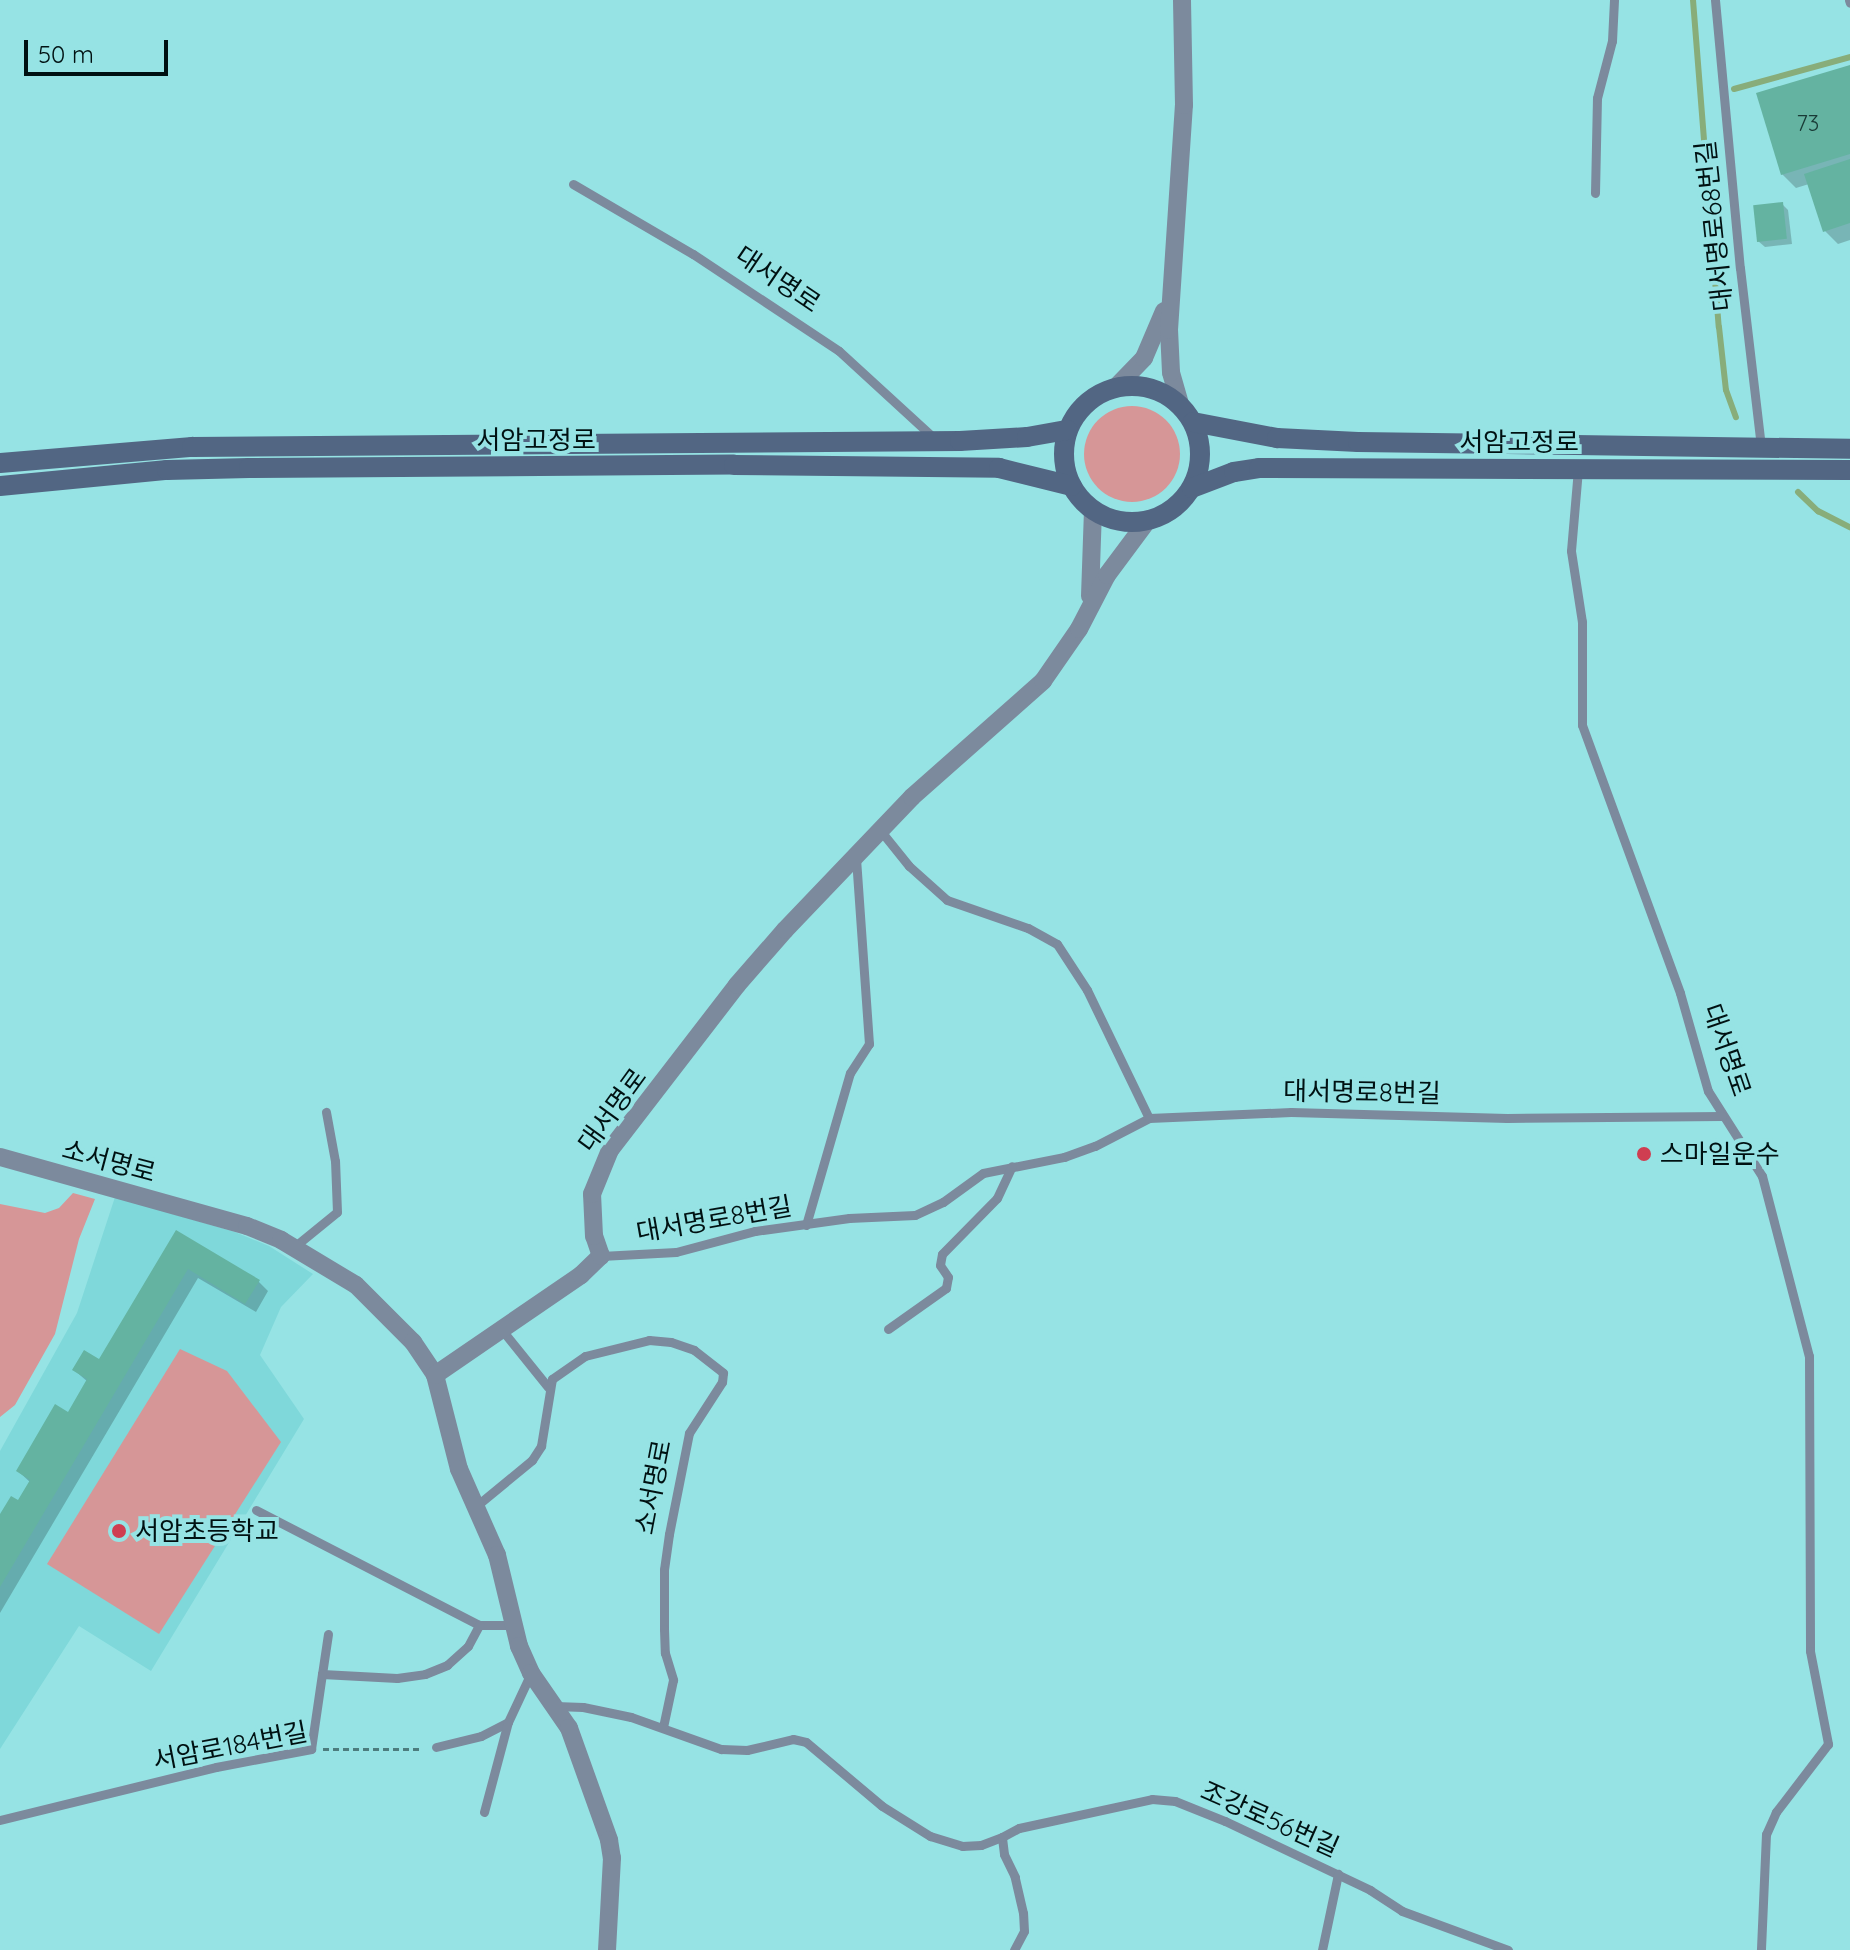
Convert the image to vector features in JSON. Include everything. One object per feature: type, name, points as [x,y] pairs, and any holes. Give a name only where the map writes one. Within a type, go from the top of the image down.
[{"type":"main road","points":[[1140,385],[1162,391],[1180,404],[1193,422],[1200,444],[1200,467],[1192,488],[1177,505],[1148,520],[1113,520],[1093,511],[1066,475],[1063,452],[1067,430],[1087,402],[1117,386],[1140,385]]},
{"type":"main road","name":"서암고정로","points":[[1193,422],[1277,438],[1358,442],[1850,449]]},
{"type":"main road","name":"서암고정로","points":[[0,463],[113,451],[208,447],[997,440],[1067,430]]},
{"type":"main road","name":"서암고정로","points":[[0,486],[208,469],[734,465],[999,468],[1072,486]]},
{"type":"main road","name":"서암고정로","points":[[1192,488],[1234,472],[1259,468],[1850,470]]},
{"type":"street","points":[[1180,404],[1171,372],[1171,290],[1184,105],[1182,0]]},
{"type":"street","points":[[1117,386],[1144,358],[1171,290]]},
{"type":"street","points":[[1090,602],[1093,511]]},
{"type":"street","name":"대서명로","points":[[601,1256],[594,1236],[592,1194],[610,1150],[737,985],[880,830],[1043,681],[1079,629],[1090,602],[1148,520]]},
{"type":"street","name":"소서명로","points":[[0,1157],[247,1226],[294,1247],[356,1285],[393,1318],[435,1375],[451,1446],[497,1555],[512,1625],[531,1673],[569,1728],[609,1840],[612,1858],[607,1950]]},
{"type":"street","points":[[435,1375],[502,1330],[601,1256]]},
{"type":"lane","points":[[1595,193],[1597,98],[1612,41],[1614,0]]},
{"type":"lane","name":"대서명로68번길","points":[[1715,0],[1740,268],[1761,447]]},
{"type":"lane","name":"대서명로","points":[[573,184],[693,254],[839,351],[937,441]]},
{"type":"lane","name":"대서명로","points":[[1578,468],[1571,551],[1582,622],[1582,725],[1680,993],[1701,1074],[1722,1116],[1751,1154],[1762,1176],[1809,1356],[1810,1651],[1828,1744],[1797,1789],[1776,1812],[1766,1834],[1761,1950]]},
{"type":"lane","points":[[880,830],[919,876],[947,900],[1028,928],[1057,944],[1087,990],[1149,1118]]},
{"type":"lane","points":[[806,1225],[850,1073],[869,1044],[856,856]]},
{"type":"lane","points":[[294,1247],[337,1212],[335,1161],[326,1112]]},
{"type":"lane","name":"대서명로8번길","points":[[601,1256],[676,1252],[755,1231],[849,1218],[915,1215],[943,1202],[983,1173],[1036,1164],[1095,1146],[1149,1118],[1291,1112],[1507,1118],[1722,1116]]},
{"type":"lane","points":[[888,1329],[946,1288],[948,1277],[940,1265],[942,1254],[997,1198],[1012,1166]]},
{"type":"lane","points":[[475,1507],[532,1460],[541,1446],[548,1418],[548,1387],[502,1330]]},
{"type":"lane","name":"소서명로","points":[[548,1387],[559,1371],[585,1356],[649,1340],[671,1342],[694,1350],[723,1373],[722,1382],[689,1433],[669,1534],[664,1570],[664,1629],[665,1653],[673,1680],[663,1727]]},
{"type":"lane","points":[[256,1510],[479,1625],[512,1625]]},
{"type":"lane","points":[[322,1674],[397,1678],[425,1674],[447,1665],[468,1646],[479,1625]]},
{"type":"lane","points":[[311,1749],[328,1634]]},
{"type":"lane","points":[[484,1812],[508,1722],[531,1673]]},
{"type":"lane","name":"조강로56번길","points":[[555,1706],[583,1707],[663,1727],[721,1749],[747,1750],[793,1739],[806,1742],[882,1806],[930,1836],[962,1846],[981,1845],[1019,1828],[1152,1799],[1175,1801],[1338,1874],[1402,1911],[1508,1950]]},
{"type":"lane","points":[[436,1747],[481,1736],[508,1722]]},
{"type":"lane","name":"서암로184번길","points":[[0,1820],[216,1767],[311,1749]]},
{"type":"lane","points":[[1002,1837],[1004,1854],[1015,1877],[1023,1913],[1024,1931],[1014,1950]]},
{"type":"lane","points":[[1322,1950],[1338,1874]]},
{"type":"path","name":"서암로184번길","points":[[311,1749],[370,1751],[436,1747]]},
{"type":"shaded area","points":[[1132,406],[1150,409],[1166,420],[1177,436],[1180,454],[1177,472],[1166,488],[1150,499],[1132,502],[1114,499],[1098,488],[1087,472],[1084,454],[1087,436],[1098,420],[1114,409]]},
{"type":"shaded area","points":[[73,1193],[95,1199],[79,1239],[55,1334],[15,1405],[0,1417],[0,1204],[45,1213],[59,1208]]},
{"type":"shaded area","name":"서암초등학교","points":[[115,1197],[235,1232],[269,1246],[313,1274],[281,1307],[260,1355],[304,1419],[151,1671],[79,1626],[0,1749],[0,1451],[77,1313]]},
{"type":"shaded area","points":[[180,1349],[227,1371],[281,1442],[159,1634],[47,1564]]},
{"type":"building","points":[[1850,65],[1850,154],[1781,175],[1756,93]]},
{"type":"building","points":[[1850,159],[1850,223],[1823,232],[1804,174]]},
{"type":"building","points":[[1783,202],[1787,239],[1757,242],[1753,205]]},
{"type":"building","points":[[176,1230],[260,1280],[245,1304],[188,1269],[0,1587],[0,1514],[11,1496],[18,1500],[30,1480],[16,1471],[55,1404],[68,1412],[87,1379],[72,1370],[84,1350],[99,1359]]},
{"type":"waterway","points":[[1693,0],[1719,327],[1726,390],[1736,417]]},
{"type":"waterway","points":[[1734,89],[1850,57]]},
{"type":"waterway","points":[[1798,492],[1818,511],[1850,527]]},
{"type":"place","name":"스마일운수","points":[[1644,1154]]},
{"type":"place","name":"서암초등학교","points":[[119,1531]]}]
